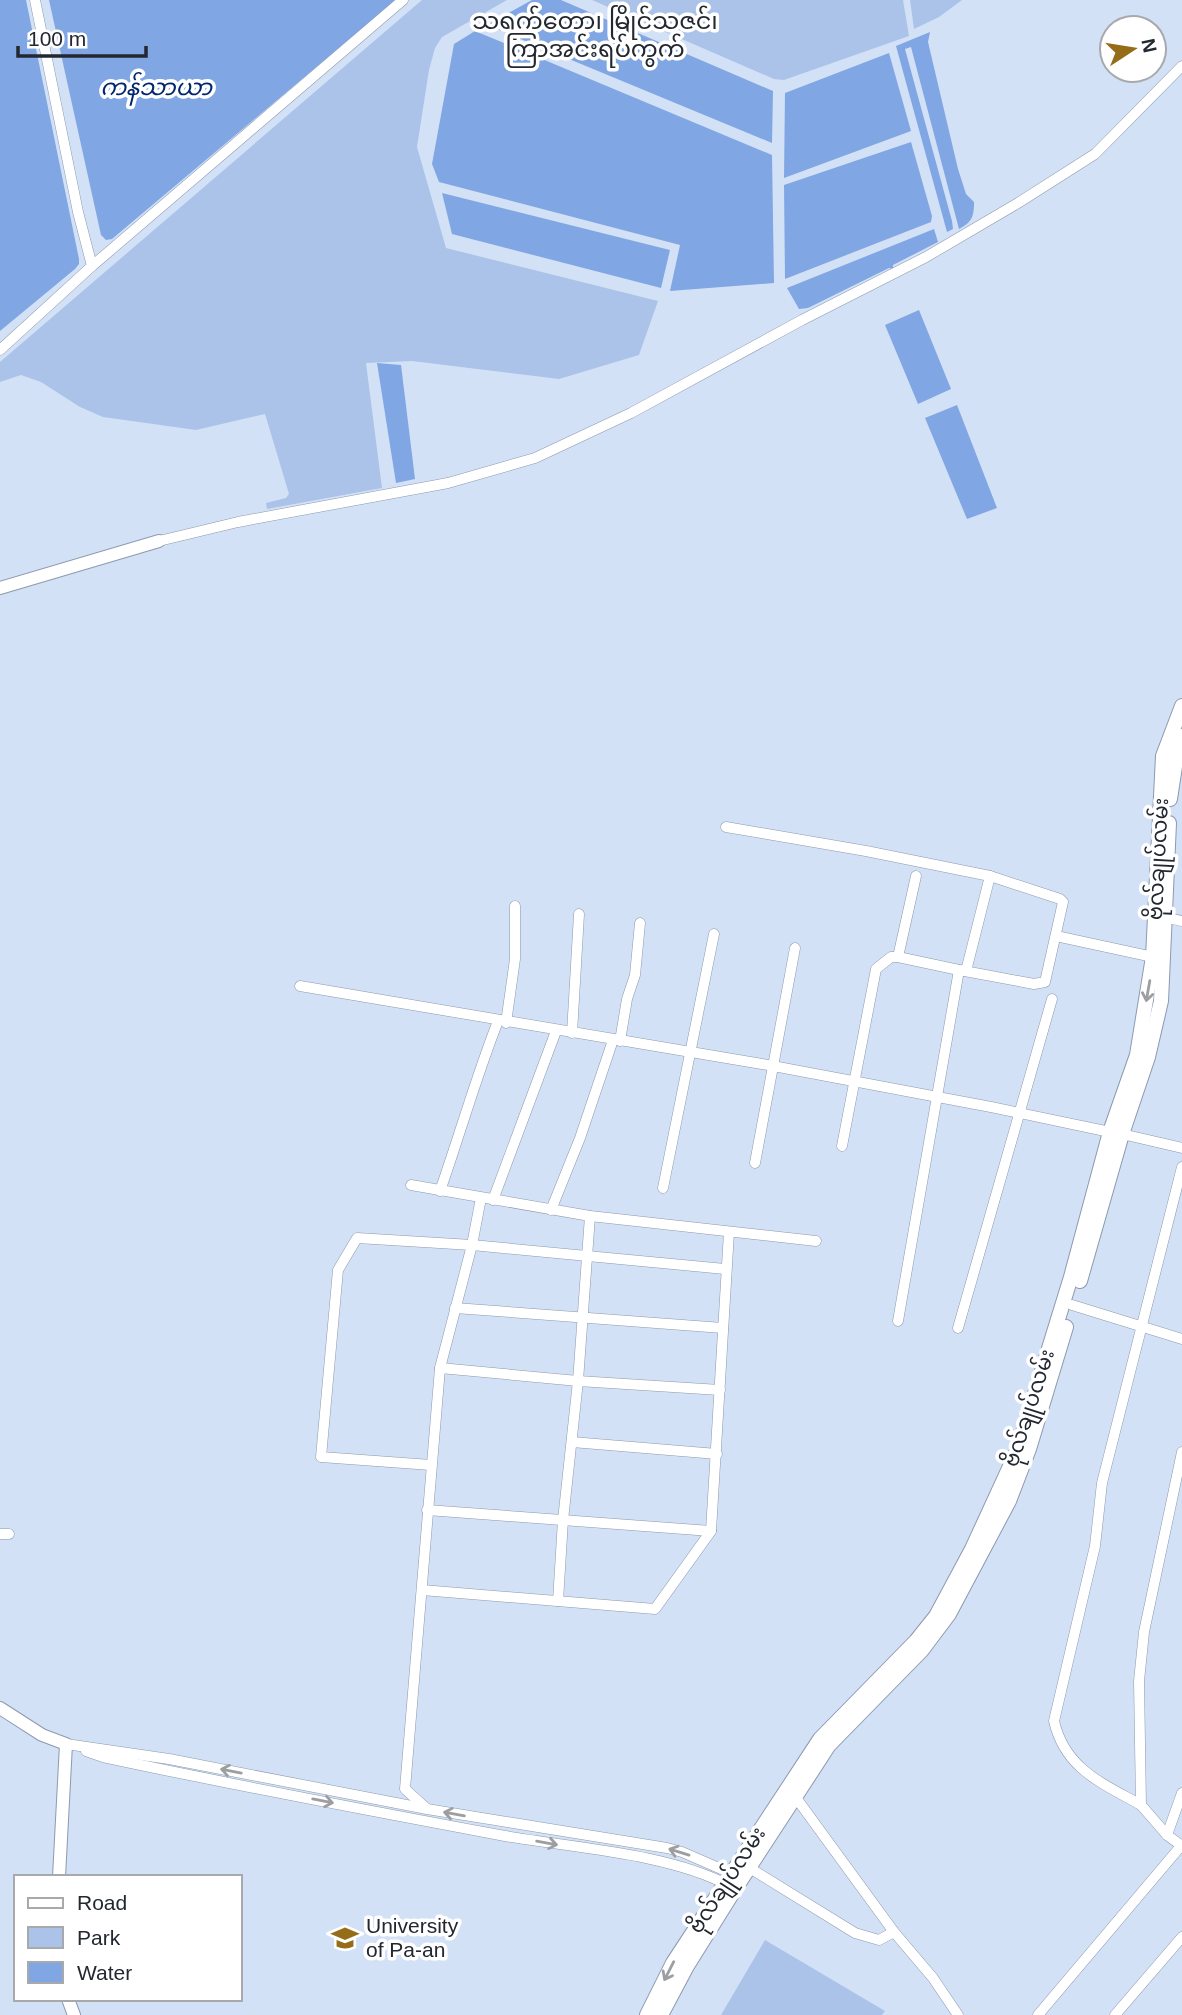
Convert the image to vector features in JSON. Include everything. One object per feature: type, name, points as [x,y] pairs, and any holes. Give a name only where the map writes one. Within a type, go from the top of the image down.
[{"type":"main road","name":"ဗိုလ်ချုပ်လမ်း","points":[[661,2015],[736,1878],[820,1739],[916,1641],[936,1616],[972,1549],[1018,1449],[1116,1133],[1148,1058],[1161,1001],[1163,756],[1182,706]]},
{"type":"main road","name":"ဗိုလ်ချုပ်လမ်း","points":[[647,2015],[673,1963],[829,1745],[922,1650],[949,1614],[1009,1501],[1029,1449],[1072,1305],[1136,1055],[1160,916],[1171,787],[1182,736]]},
{"type":"street","points":[[35,0],[78,212],[92,266]]},
{"type":"street","points":[[0,349],[92,266],[403,0]]},
{"type":"street","points":[[0,588],[159,541],[238,522],[448,483],[535,458],[631,413],[802,320],[926,257],[1018,204],[1095,154],[1182,66]]},
{"type":"street","points":[[726,827],[990,876],[1063,902],[1045,982],[1034,984],[898,957],[891,957],[876,969],[842,1146]]},
{"type":"street","points":[[898,957],[915,876]]},
{"type":"street","points":[[898,1321],[935,1097],[962,970],[990,876]]},
{"type":"street","points":[[440,1191],[465,1120],[477,1074],[502,1022],[515,959],[515,906]]},
{"type":"street","points":[[572,1033],[579,914]]},
{"type":"street","points":[[1160,916],[1182,920]]},
{"type":"street","points":[[551,1210],[617,1041],[635,975],[640,923]]},
{"type":"street","points":[[663,1188],[714,934]]},
{"type":"street","points":[[1056,936],[1153,957]]},
{"type":"street","points":[[755,1163],[795,948]]},
{"type":"street","points":[[300,986],[853,1081],[1182,1147]]},
{"type":"street","points":[[958,1328],[1052,999]]},
{"type":"street","points":[[493,1200],[556,1031]]},
{"type":"street","points":[[1038,2015],[1182,1846],[1167,1835],[1141,1805],[1075,1764],[1054,1721],[1095,1546],[1102,1483],[1182,1167]]},
{"type":"street","points":[[411,1185],[590,1216],[816,1241]]},
{"type":"street","points":[[427,1809],[405,1789],[427,1510],[440,1368],[472,1245],[481,1198]]},
{"type":"street","points":[[558,1601],[590,1216]]},
{"type":"street","points":[[422,1590],[655,1609],[711,1531],[729,1232]]},
{"type":"street","points":[[431,1465],[321,1457],[338,1270],[357,1238],[472,1245],[725,1269]]},
{"type":"street","points":[[1072,1305],[1182,1339]]},
{"type":"street","points":[[455,1308],[723,1328]]},
{"type":"street","points":[[440,1368],[578,1381],[720,1390]]},
{"type":"street","points":[[572,1442],[717,1454]]},
{"type":"street","points":[[1141,1805],[1139,1681],[1144,1632],[1182,1452]]},
{"type":"street","points":[[427,1510],[711,1531]]},
{"type":"street","points":[[0,1708],[42,1735],[103,1757],[736,1878]]},
{"type":"street","points":[[66,1744],[169,1759],[427,1809],[682,1852],[855,1933],[879,1940],[894,1932]]},
{"type":"street","points":[[59,1875],[66,1744]]},
{"type":"street","points":[[167,1770],[169,1759]]},
{"type":"street","points":[[1167,1835],[1182,1793]]},
{"type":"street","points":[[794,1795],[958,2015]]},
{"type":"street","points":[[508,1836],[510,1824]]},
{"type":"street","points":[[576,1847],[579,1834]]},
{"type":"street","points":[[1115,2015],[1182,1937]]},
{"type":"green space","points":[[422,0],[507,0],[442,37],[435,48],[429,70],[417,147],[446,248],[658,301],[639,355],[559,379],[412,361],[366,363],[382,488],[267,509],[266,503],[286,498],[289,494],[265,414],[196,430],[103,417],[80,407],[41,382],[21,375],[0,382],[0,362]]},
{"type":"green space","points":[[592,0],[903,0],[909,36],[784,80],[774,79]]},
{"type":"green space","points":[[910,0],[962,0],[939,17],[914,29]]},
{"type":"green space","points":[[765,1940],[885,2011],[882,2015],[721,2015]]},
{"type":"water","points":[[0,0],[26,0],[79,264],[0,331]]},
{"type":"water","name":"ကန်သာယာ","points":[[49,0],[396,0],[112,239],[106,240],[101,235]]},
{"type":"water","points":[[532,0],[561,0],[773,91],[772,143],[487,25]]},
{"type":"water","points":[[475,31],[772,155],[774,283],[670,291],[680,245],[439,182],[432,164],[454,44]]},
{"type":"water","points":[[930,32],[928,42],[958,169],[966,194],[974,202],[971,218],[959,229],[911,47],[905,49],[952,221],[953,229],[947,232],[896,46]]},
{"type":"water","points":[[889,53],[911,131],[784,178],[785,93]]},
{"type":"water","points":[[911,142],[932,216],[931,222],[785,279],[784,185]]},
{"type":"water","points":[[442,193],[670,250],[661,288],[452,234]]},
{"type":"water","points":[[934,229],[938,242],[893,265],[893,269],[889,268],[808,308],[799,309],[787,288]]},
{"type":"water","points":[[919,310],[951,389],[918,404],[885,325]]},
{"type":"water","points":[[377,363],[401,365],[415,479],[396,483]]},
{"type":"water","points":[[957,405],[997,508],[967,519],[925,418]]},
{"type":"place","name":"University of Pa-an","points":[[345,1938]]},
{"type":"district","name":"သရက်တော၊ မြိုင်သဇင်၊ ကြာအင်းရပ်ကွက်","points":[[595,35]]}]
